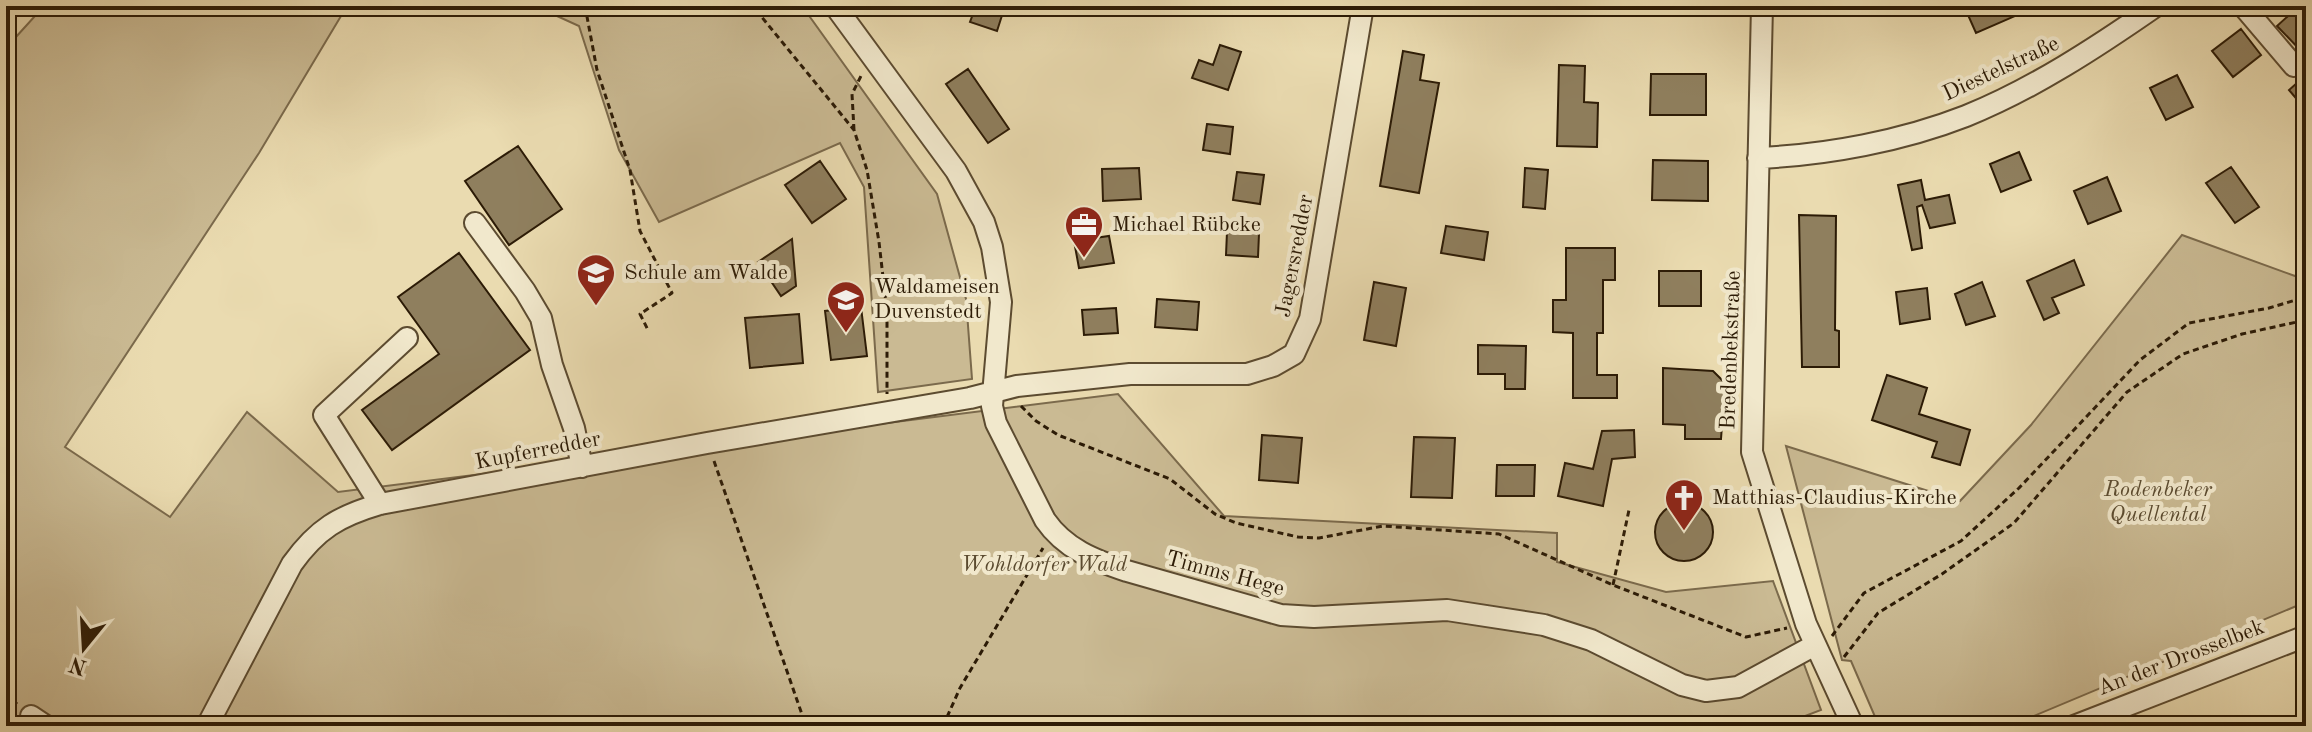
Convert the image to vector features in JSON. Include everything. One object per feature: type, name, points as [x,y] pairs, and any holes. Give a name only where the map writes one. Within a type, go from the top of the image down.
[{"type":"street","name":"Timms Hege","points":[[835,6],[956,171],[984,222],[995,261],[1001,302],[992,406],[1001,438],[1055,534],[1069,546],[1102,563],[1281,615],[1314,617],[1447,610],[1544,625],[1591,640],[1682,685],[1706,691],[1738,687],[1815,645]]},
{"type":"street","name":"Jagersredder","points":[[993,391],[1130,374],[1247,374],[1273,366],[1294,354],[1310,319],[1363,6]]},
{"type":"street","name":"Bredenbekstraße","points":[[1762,6],[1752,452],[1806,624],[1853,726]]},
{"type":"street","name":"Diestelstraße","points":[[1758,158],[1873,143],[1969,115],[2081,57],[2156,6]]},
{"type":"street","points":[[2243,6],[2294,66]]},
{"type":"street","points":[[475,223],[541,318],[552,365],[574,428],[582,467]]},
{"type":"street","points":[[380,504],[324,415],[407,338]]},
{"type":"street","name":"Kupferredder","points":[[207,726],[292,564],[306,544],[338,519],[380,504],[993,391]]},
{"type":"street","name":"An der Drosselbek","points":[[2074,726],[2306,636]]},
{"type":"path","points":[[585,6],[597,70],[630,170],[640,231],[672,293],[640,314],[648,330]]},
{"type":"path","points":[[747,6],[756,10],[854,130]]},
{"type":"path","points":[[870,56],[852,94],[854,130],[867,170],[887,312],[886,413]]},
{"type":"path","points":[[1815,645],[1830,639],[1864,593],[1961,541],[2019,488],[2140,360],[2189,323],[2269,308],[2306,297]]},
{"type":"path","points":[[1829,676],[1878,613],[1942,574],[2014,523],[2127,392],[2183,354],[2242,334],[2306,320]]},
{"type":"path","points":[[1017,386],[1022,408],[1047,428],[1170,479],[1224,519],[1298,537],[1319,538],[1383,526],[1499,534],[1613,585],[1746,637],[1787,628]]},
{"type":"path","points":[[707,443],[806,726]]},
{"type":"path","points":[[1613,585],[1629,510]]},
{"type":"path","points":[[943,726],[960,688],[1042,549],[1055,534]]},
{"type":"green space","name":"Wohldorfer Wald","points":[[44,6],[347,6],[259,153],[65,447],[170,517],[247,412],[338,492],[1118,394],[1224,516],[1557,533],[1557,562],[1666,592],[1773,581],[1821,710],[1779,726],[6,726],[6,48]]},
{"type":"green space","points":[[535,6],[802,6],[937,194],[966,299],[972,379],[878,392],[864,187],[840,143],[659,222],[619,150],[579,26]]},
{"type":"green space","name":"Rodenbeker Quellental","points":[[2182,235],[2295,276],[2306,266],[2306,602],[2010,726],[1879,726],[1851,661],[1842,660],[1786,446],[1960,501],[2031,425]]},
{"type":"building","points":[[976,6],[1005,6],[997,31],[970,22]]},
{"type":"building","points":[[1964,6],[2038,6],[1976,33]]},
{"type":"building","points":[[2299,6],[2306,6],[2306,56],[2277,26]]},
{"type":"building","points":[[2241,29],[2261,55],[2233,77],[2212,51]]},
{"type":"building","points":[[1220,45],[1241,52],[1228,90],[1192,78],[1199,60],[1213,65]]},
{"type":"building","points":[[1403,51],[1424,55],[1420,80],[1439,83],[1419,193],[1380,186]]},
{"type":"building","points":[[1559,65],[1585,66],[1584,102],[1598,103],[1597,147],[1557,146]]},
{"type":"building","points":[[968,69],[1009,129],[988,143],[946,84]]},
{"type":"building","points":[[1651,74],[1706,74],[1706,115],[1650,115]]},
{"type":"building","points":[[2177,75],[2193,107],[2166,120],[2150,88]]},
{"type":"building","points":[[2306,75],[2306,110],[2289,90]]},
{"type":"building","points":[[1207,124],[1233,127],[1230,154],[1203,150]]},
{"type":"building","points":[[518,146],[562,209],[509,245],[465,181]]},
{"type":"building","points":[[2019,152],[2031,180],[2001,192],[1990,164]]},
{"type":"building","points":[[1653,160],[1708,161],[1708,201],[1652,200]]},
{"type":"building","points":[[820,161],[846,199],[812,223],[785,185]]},
{"type":"building","points":[[2231,167],[2259,207],[2235,223],[2206,183]]},
{"type":"building","points":[[1139,168],[1141,199],[1103,201],[1102,169]]},
{"type":"building","points":[[1525,168],[1548,170],[1545,209],[1523,207]]},
{"type":"building","points":[[1237,172],[1264,175],[1260,204],[1233,200]]},
{"type":"building","points":[[2107,177],[2121,211],[2088,224],[2074,191]]},
{"type":"building","points":[[1921,180],[1925,200],[1949,195],[1955,223],[1930,228],[1922,205],[1917,207],[1922,248],[1912,250],[1898,185]]},
{"type":"building","points":[[1799,215],[1836,216],[1835,330],[1839,331],[1839,367],[1802,367]]},
{"type":"building","points":[[1446,226],[1488,232],[1484,260],[1441,253]]},
{"type":"building","points":[[1227,232],[1259,234],[1258,257],[1226,255]]},
{"type":"building","points":[[1109,236],[1114,263],[1079,268],[1074,241]]},
{"type":"building","points":[[792,239],[796,286],[781,296],[758,262]]},
{"type":"building","points":[[1566,248],[1615,248],[1615,280],[1603,280],[1603,333],[1597,333],[1597,375],[1617,375],[1617,398],[1573,398],[1573,333],[1553,332],[1553,300],[1566,300]]},
{"type":"building","points":[[459,253],[530,350],[392,450],[362,410],[439,354],[398,297]]},
{"type":"building","points":[[2074,260],[2084,285],[2052,298],[2059,313],[2044,320],[2027,281]]},
{"type":"building","points":[[1659,271],[1701,271],[1701,306],[1659,306]]},
{"type":"building","points":[[1374,282],[1406,288],[1396,346],[1364,340]]},
{"type":"building","points":[[1982,282],[1995,316],[1966,325],[1955,294]]},
{"type":"building","points":[[1927,288],[1930,319],[1900,324],[1896,292]]},
{"type":"building","points":[[1157,299],[1199,302],[1197,330],[1155,327]]},
{"type":"building","name":"Waldameisen Duvenstedt","points":[[861,307],[867,356],[831,360],[825,311]]},
{"type":"building","points":[[1116,308],[1118,333],[1084,335],[1082,310]]},
{"type":"building","points":[[799,314],[803,363],[750,368],[745,318]]},
{"type":"building","points":[[1478,345],[1526,346],[1525,389],[1505,389],[1505,374],[1478,374]]},
{"type":"building","points":[[1663,368],[1713,371],[1725,383],[1721,439],[1685,439],[1685,425],[1663,424]]},
{"type":"building","points":[[1887,375],[1927,388],[1919,414],[1970,430],[1960,465],[1932,457],[1937,442],[1872,420]]},
{"type":"building","points":[[1634,430],[1635,457],[1612,459],[1603,506],[1558,496],[1565,463],[1593,469],[1602,431]]},
{"type":"building","points":[[1262,435],[1302,438],[1298,483],[1259,480]]},
{"type":"building","points":[[1414,437],[1455,438],[1452,498],[1411,497]]},
{"type":"building","points":[[1497,465],[1535,465],[1534,496],[1496,496]]},
{"type":"building","name":"Matthias-Claudius-Kirche","points":[[1684,503],[1705,511],[1713,532],[1705,553],[1684,561],[1663,553],[1655,532],[1663,511]]},
{"type":"place","name":"Michael Rübcke","points":[[1084,259]]},
{"type":"place","name":"Schule am Walde","points":[[596,307]]},
{"type":"place","name":"Waldameisen Duvenstedt","points":[[846,334]]},
{"type":"place","name":"Matthias-Claudius-Kirche","points":[[1684,532]]}]
